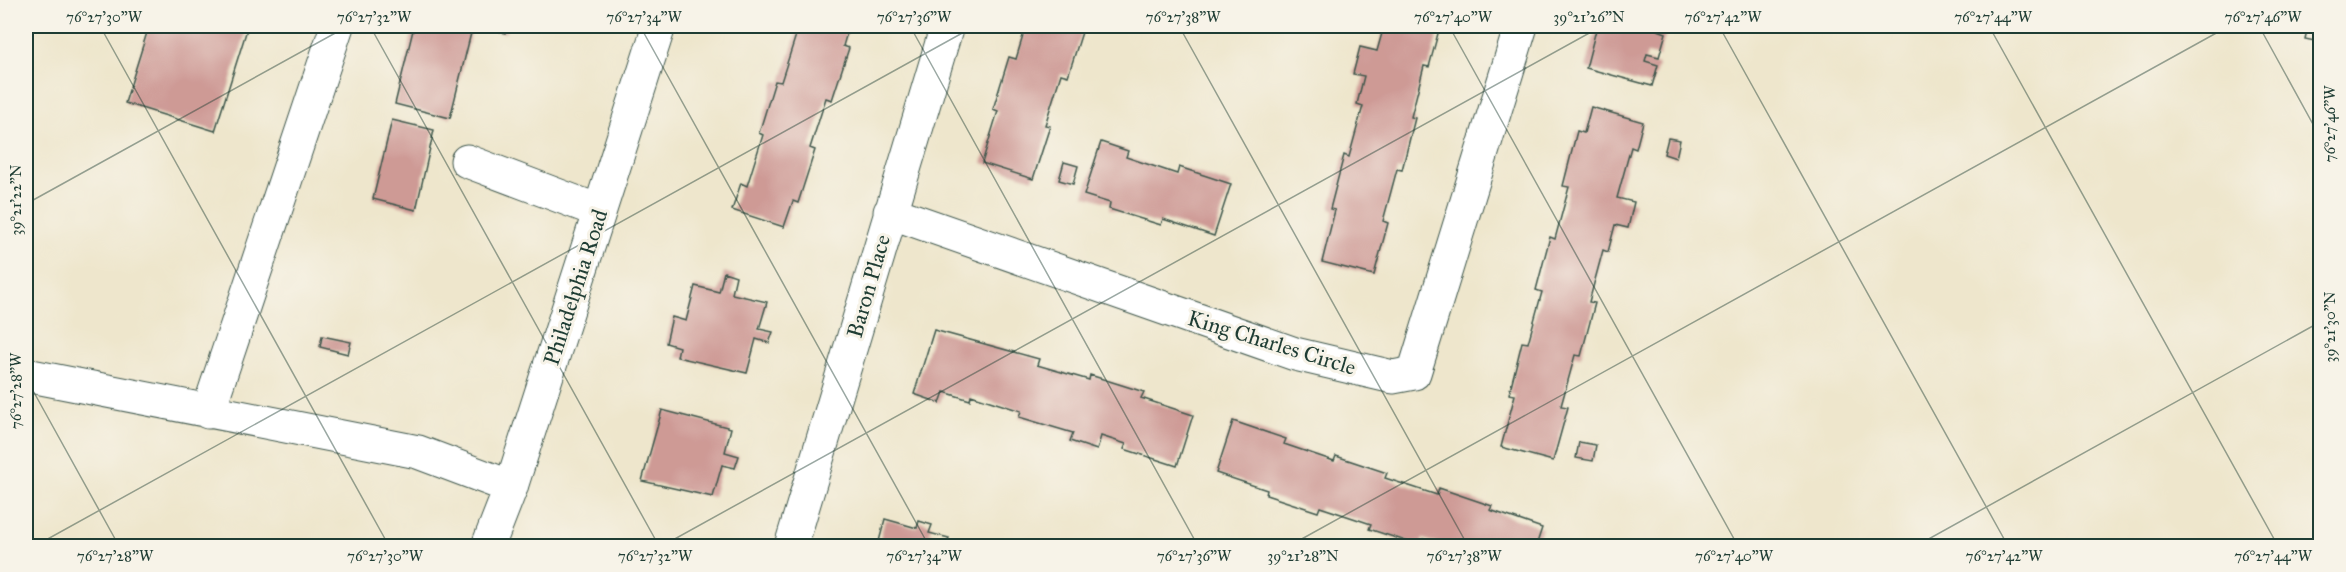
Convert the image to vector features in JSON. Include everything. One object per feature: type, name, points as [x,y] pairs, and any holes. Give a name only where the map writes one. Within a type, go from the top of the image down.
[{"type":"street","points":[[208,412],[337,26]]},
{"type":"street","name":"Philadelphia Road","points":[[488,546],[511,487],[659,26]]},
{"type":"street","name":"Baron Place","points":[[791,546],[947,26]]},
{"type":"street","name":"King Charles Circle","points":[[890,212],[1295,354],[1393,377],[1414,373],[1521,26]]},
{"type":"street","points":[[467,161],[599,211]]},
{"type":"street","points":[[26,375],[418,452],[511,487]]},
{"type":"building","points":[[149,26],[248,26],[215,131],[125,103]]},
{"type":"building","points":[[414,26],[440,26],[471,33],[450,118],[395,104]]},
{"type":"building","points":[[482,26],[508,26],[505,33]]},
{"type":"building","points":[[793,26],[849,26],[843,46],[849,48],[832,100],[826,98],[810,148],[815,150],[798,203],[793,201],[784,227],[732,210],[741,183],[747,186],[763,135],[759,133],[775,81],[781,82],[797,32],[792,30]]},
{"type":"building","points":[[1026,26],[1084,26],[1068,76],[1061,74],[1045,125],[1050,126],[1033,179],[982,163],[998,111],[993,109],[1009,57],[1016,59]]},
{"type":"building","points":[[1384,26],[1440,26],[1429,67],[1424,66],[1411,117],[1415,118],[1402,170],[1397,169],[1383,221],[1388,223],[1374,275],[1322,262],[1335,210],[1330,209],[1344,155],[1349,157],[1363,106],[1357,104],[1364,76],[1353,74],[1360,47],[1377,51]]},
{"type":"building","points":[[1597,26],[1647,26],[1666,33],[1659,57],[1647,54],[1645,61],[1658,65],[1652,86],[1586,68]]},
{"type":"building","points":[[2308,26],[2318,26],[2320,46],[2314,45],[2315,41],[2305,39]]},
{"type":"building","points":[[1591,107],[1643,122],[1636,149],[1631,147],[1617,198],[1634,202],[1628,228],[1615,225],[1608,252],[1603,250],[1589,302],[1595,303],[1581,356],[1575,355],[1561,406],[1568,407],[1553,461],[1501,447],[1515,395],[1509,394],[1522,342],[1528,343],[1542,292],[1536,290],[1550,237],[1555,239],[1569,187],[1563,186],[1577,131],[1584,133]]},
{"type":"building","points":[[392,120],[434,130],[416,210],[373,199]]},
{"type":"building","points":[[1668,138],[1680,140],[1676,158],[1664,154]]},
{"type":"building","points":[[1101,142],[1128,151],[1126,157],[1177,174],[1179,167],[1231,184],[1214,236],[1163,219],[1161,225],[1109,209],[1110,203],[1084,195]]},
{"type":"building","points":[[1064,162],[1078,166],[1073,184],[1059,180]]},
{"type":"building","points":[[724,272],[736,276],[732,294],[767,302],[759,329],[773,332],[769,343],[756,339],[747,373],[677,357],[679,347],[666,343],[672,317],[686,321],[695,286],[719,292]]},
{"type":"building","points":[[934,330],[1039,359],[1037,365],[1089,380],[1090,375],[1144,392],[1141,398],[1193,415],[1177,466],[1124,449],[1126,444],[1101,436],[1097,450],[1070,441],[1073,433],[1019,417],[1021,411],[971,395],[970,400],[944,392],[940,403],[914,394]]},
{"type":"building","points":[[322,336],[351,342],[348,354],[320,347]]},
{"type":"building","points":[[662,410],[731,428],[725,452],[739,456],[735,468],[722,465],[713,497],[642,481]]},
{"type":"building","points":[[1233,421],[1286,439],[1284,444],[1334,461],[1336,456],[1387,473],[1385,478],[1437,495],[1439,488],[1492,506],[1490,510],[1542,528],[1536,546],[1444,546],[1423,539],[1421,546],[1369,529],[1371,524],[1320,507],[1318,512],[1266,495],[1267,490],[1216,473]]},
{"type":"building","points":[[1579,442],[1596,445],[1593,461],[1576,458]]},
{"type":"building","points":[[885,519],[917,528],[919,521],[932,525],[929,533],[949,538],[946,546],[871,546],[872,543],[878,545]]}]
